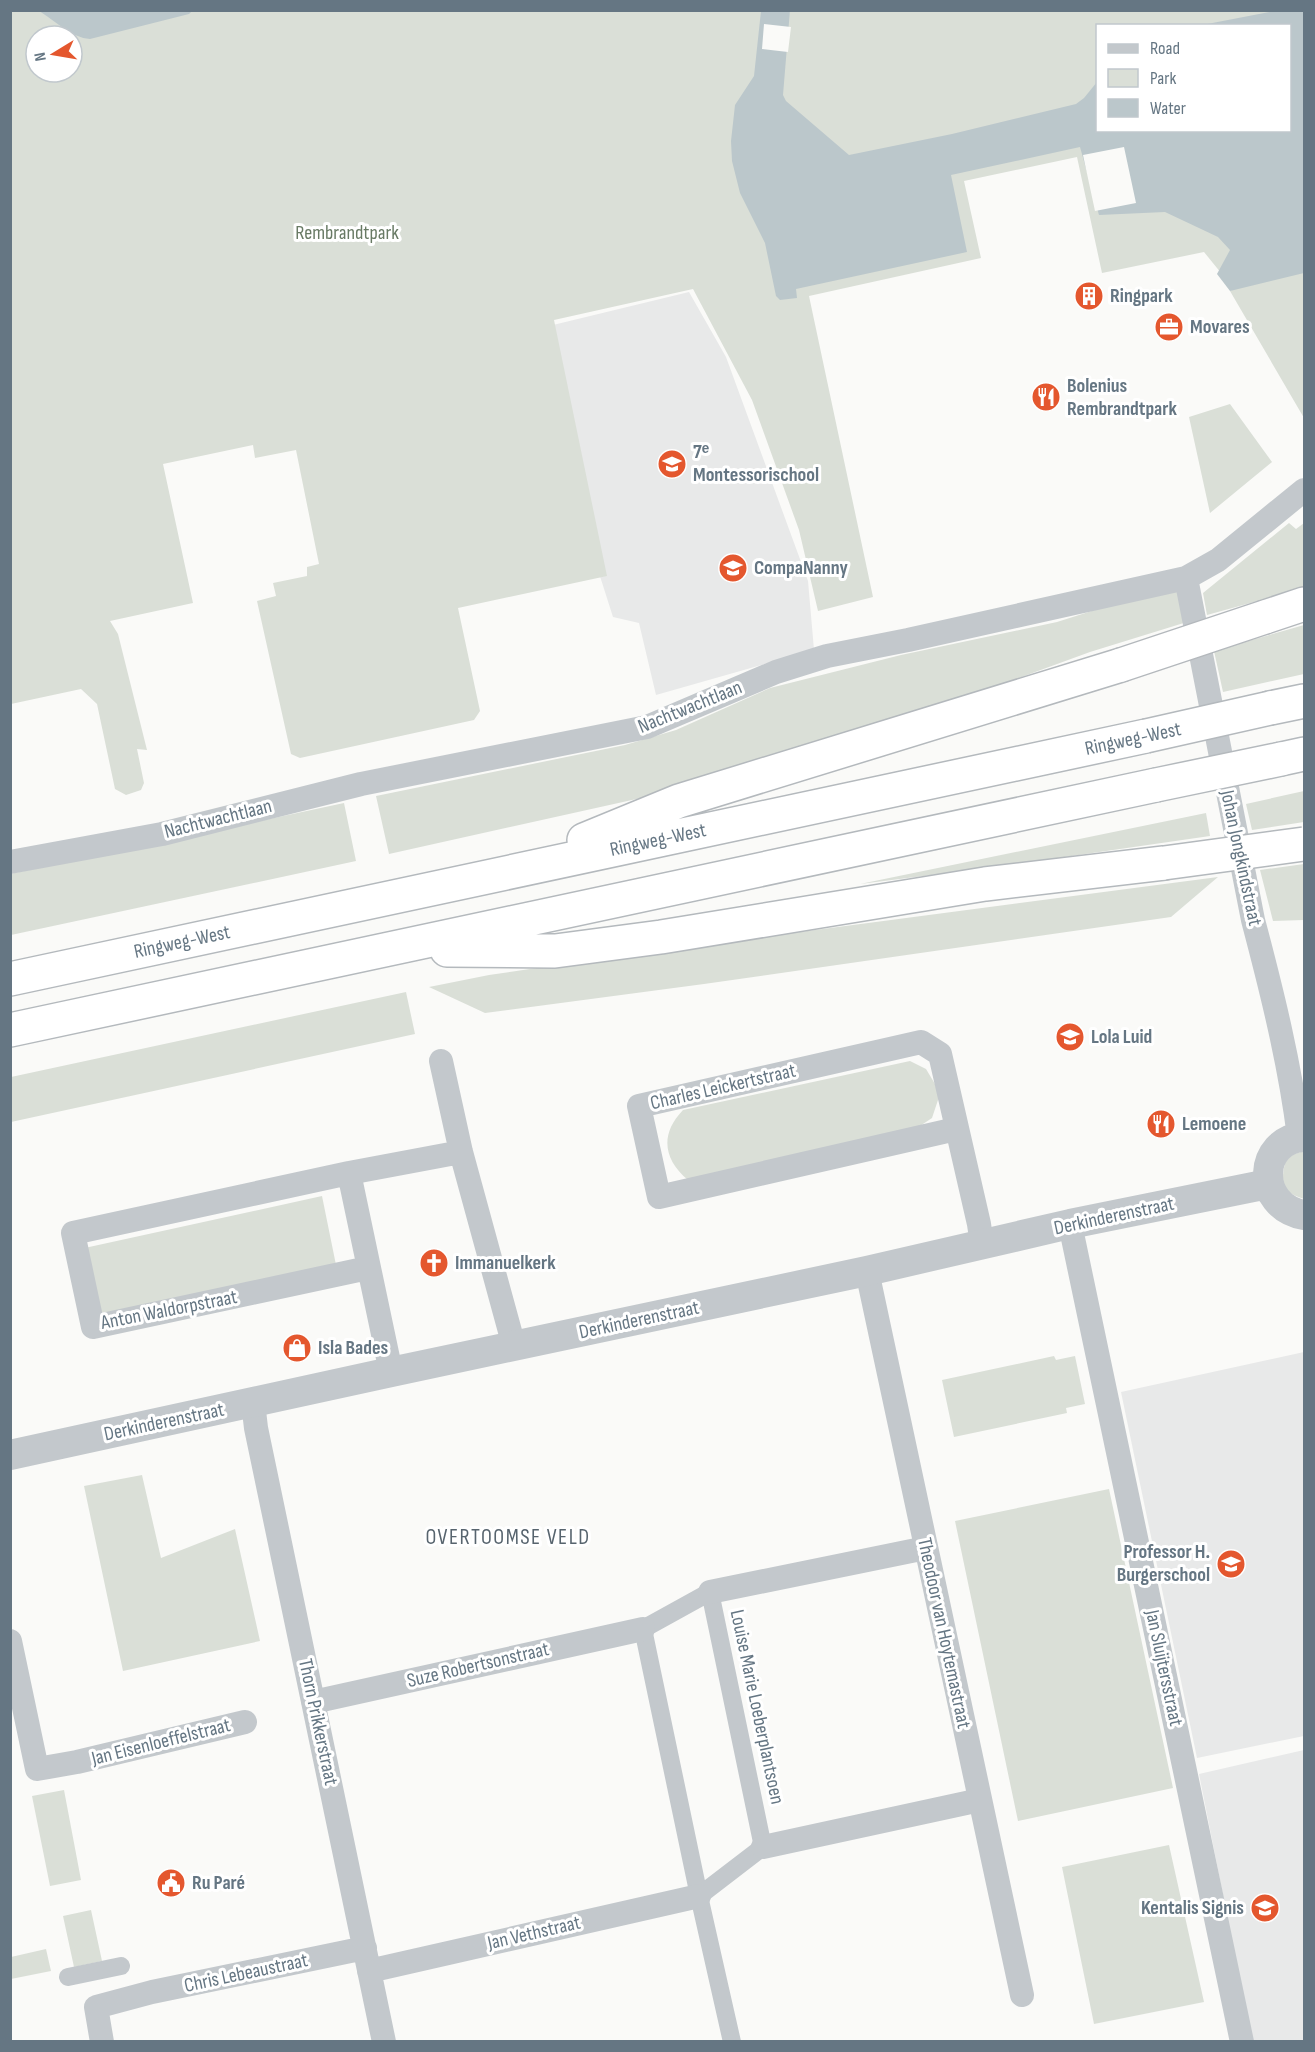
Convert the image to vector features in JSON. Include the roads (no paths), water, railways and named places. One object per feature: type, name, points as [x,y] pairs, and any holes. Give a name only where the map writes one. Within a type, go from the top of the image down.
[{"type":"highway","points":[[505,873],[679,801],[1121,665],[1305,604]]},
{"type":"highway","name":"Ringweg-West","points":[[10,978],[1305,701]]},
{"type":"highway","points":[[10,1030],[1293,756]]},
{"type":"highway","points":[[383,950],[555,951],[661,937],[985,884],[1305,844]]},
{"type":"street","name":"Nachtwachtlaan","points":[[10,862],[162,834],[361,784],[647,727],[776,672],[827,656],[909,640],[1185,578],[1218,560],[1305,490]]},
{"type":"street","name":"Johan Jongkindstraat","points":[[1185,578],[1253,920],[1268,975],[1302,1137]]},
{"type":"street","name":"Charles Leickertstraat","points":[[956,1129],[659,1197],[639,1106],[921,1042],[940,1054],[982,1245]]},
{"type":"street","points":[[441,1061],[460,1152],[514,1346]]},
{"type":"street","points":[[1302,1137],[1282,1145],[1274,1154],[1268,1167],[1268,1184],[1273,1196],[1281,1206],[1293,1213],[1305,1215]]},
{"type":"street","name":"Anton Waldorpstraat","points":[[368,1268],[93,1327],[73,1233],[349,1173],[460,1152]]},
{"type":"street","points":[[349,1173],[391,1371]]},
{"type":"street","name":"Derkinderenstraat","points":[[10,1455],[391,1371],[867,1271],[1070,1224],[1268,1184]]},
{"type":"street","name":"Jan Sluijtersstraat","points":[[1070,1224],[1242,2042]]},
{"type":"street","name":"Theodoor van Hoytemastraat","points":[[867,1271],[1022,1995]]},
{"type":"street","name":"Thorn Prikkerstraat","points":[[253,1402],[256,1428],[384,2042]]},
{"type":"street","points":[[710,1592],[926,1548]]},
{"type":"street","name":"Louise Marie Loeberplantsoen","points":[[643,1629],[710,1592],[763,1847]]},
{"type":"street","points":[[643,1629],[732,2042]]},
{"type":"street","name":"Suze Robertsonstraat","points":[[314,1702],[643,1629]]},
{"type":"street","name":"Jan Eisenloeffelstraat","points":[[10,1641],[37,1769],[77,1762],[245,1722]]},
{"type":"street","points":[[699,1896],[763,1847],[980,1800]]},
{"type":"street","name":"Jan Vethstraat","points":[[367,1960],[699,1896]]},
{"type":"street","name":"Chris Lebeaustraat","points":[[102,2042],[96,2007],[128,1998],[367,1960]]},
{"type":"street","points":[[68,1977],[121,1966]]},
{"type":"water","points":[[790,10],[783,95],[786,101],[849,155],[952,134],[1076,104],[1096,83],[1096,132],[1291,132],[1291,24],[1207,24],[1275,11],[1304,11],[1304,273],[1230,291],[1217,274],[1230,250],[1218,237],[1165,212],[1099,215],[1080,147],[951,175],[967,252],[796,289],[797,298],[780,300],[776,296],[765,243],[740,193],[732,161],[731,141],[735,105],[754,76],[761,11]]},
{"type":"water","points":[[39,11],[192,11],[189,14],[90,39],[84,38],[84,24],[58,24]]},
{"type":"place","name":"Ringpark","points":[[1089,296]]},
{"type":"place","name":"Movares","points":[[1169,327]]},
{"type":"place","name":"Bolenius Rembrandtpark","points":[[1046,397]]},
{"type":"place","name":"7ᵉ Montessorischool","points":[[672,464]]},
{"type":"place","name":"CompaNanny","points":[[733,568]]},
{"type":"place","name":"Lola Luid","points":[[1070,1037]]},
{"type":"place","name":"Lemoene","points":[[1161,1124]]},
{"type":"place","name":"Immanuelkerk","points":[[434,1263]]},
{"type":"place","name":"Isla Bades","points":[[297,1348]]},
{"type":"place","name":"Professor H. Burgerschool","points":[[1231,1564]]},
{"type":"place","name":"Ru Paré","points":[[171,1883]]},
{"type":"place","name":"Kentalis Signis","points":[[1265,1908]]},
{"type":"district","name":"OVERTOOMSE VELD","points":[[508,1537]]},
{"type":"park label","name":"Rembrandtpark","points":[[347,233]]}]
